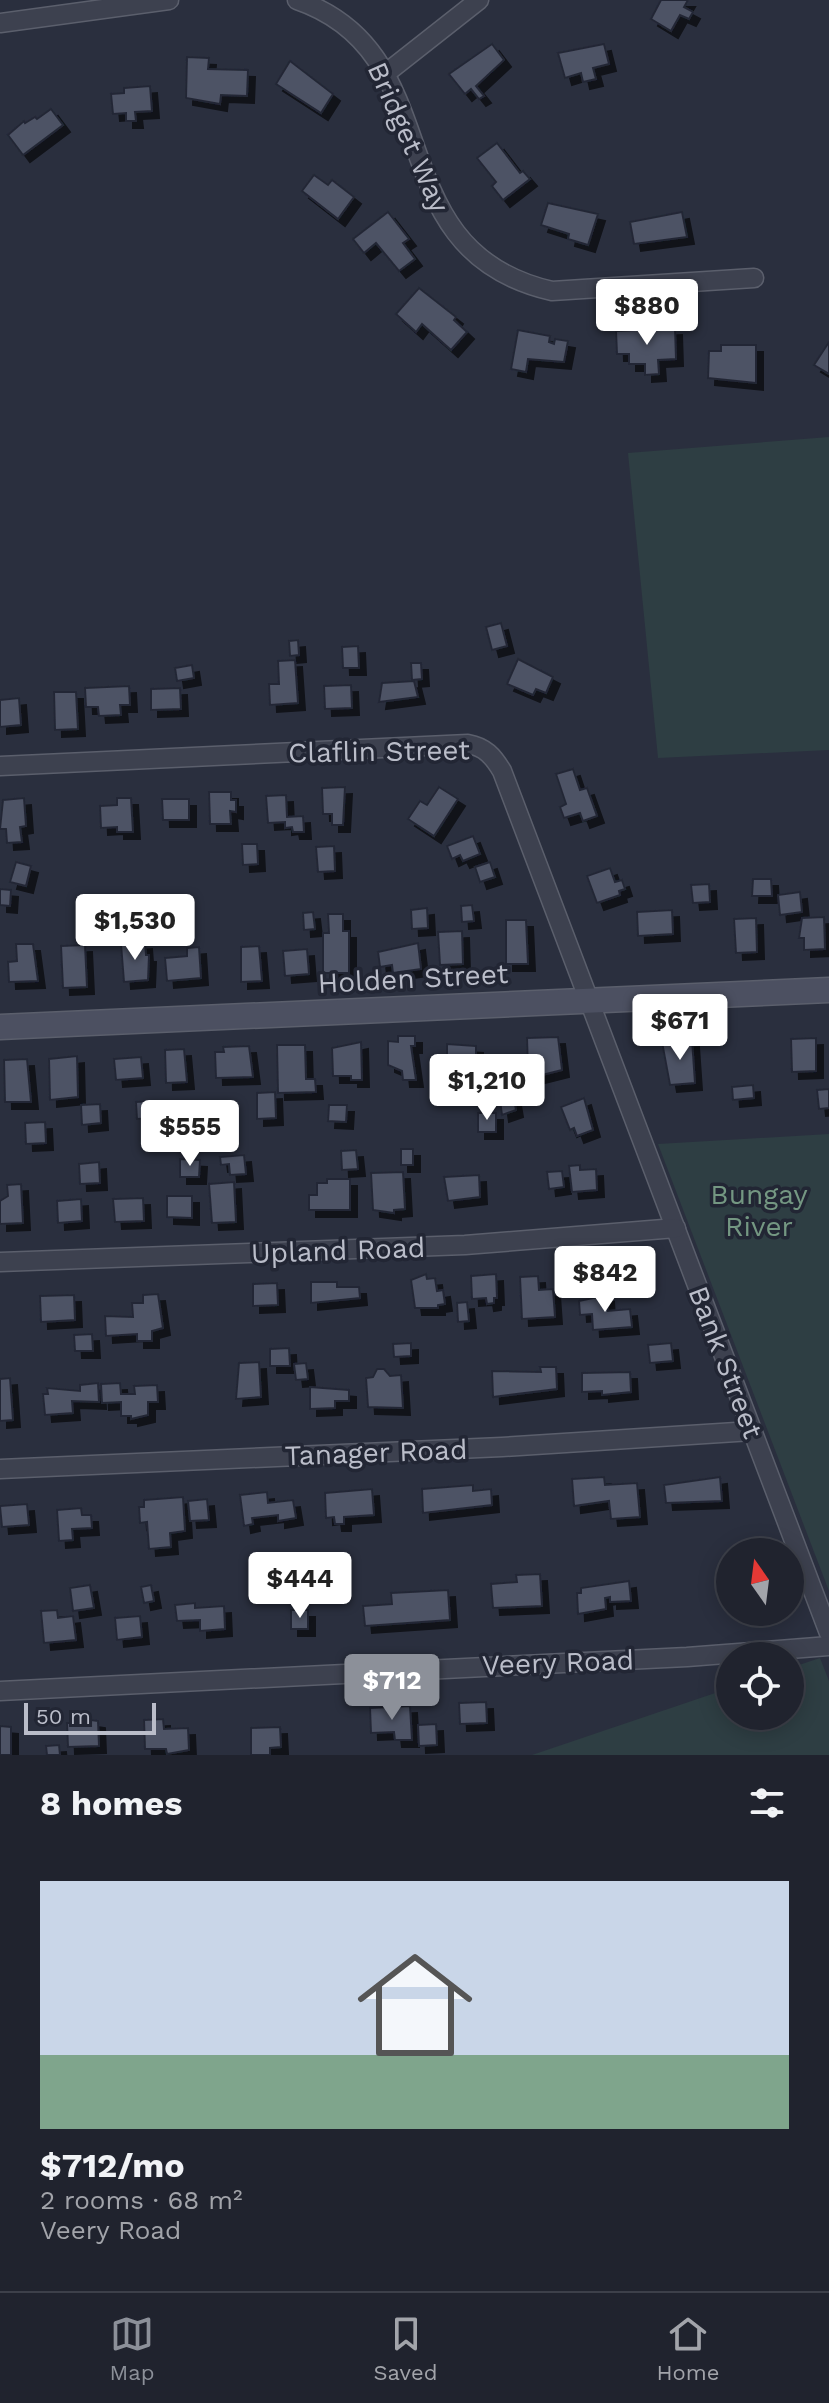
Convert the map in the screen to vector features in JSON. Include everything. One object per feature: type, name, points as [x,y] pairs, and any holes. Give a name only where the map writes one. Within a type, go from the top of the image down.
[{"type":"main road","name":"Holden Street","points":[[0,1027],[829,990]]},
{"type":"street","points":[[0,23],[169,0]]},
{"type":"street","name":"Bridget Way","points":[[297,0],[320,8],[348,26],[385,74],[402,106],[429,189],[444,218],[466,247],[496,271],[523,284],[552,291],[754,278]]},
{"type":"street","points":[[385,74],[479,0]]},
{"type":"street","name":"Claflin Street","points":[[0,766],[480,746],[502,771],[543,886],[590,1001]]},
{"type":"street","name":"Bank Street","points":[[590,1001],[829,1633]]},
{"type":"street","name":"Upland Road","points":[[0,1262],[450,1246],[676,1228]]},
{"type":"street","name":"Tanager Road","points":[[0,1469],[517,1446],[752,1431]]},
{"type":"street","name":"Veery Road","points":[[0,1691],[687,1657],[829,1646]]},
{"type":"green space","points":[[829,437],[829,750],[658,758],[628,453]]},
{"type":"green space","name":"Bungay River","points":[[829,1134],[829,1591],[658,1144]]},
{"type":"green space","points":[[820,1658],[829,1681],[829,1755],[532,1755],[716,1693],[716,1730],[804,1730],[804,1663]]},
{"type":"building","points":[[661,0],[688,0],[684,7],[693,12],[689,19],[680,15],[671,31],[651,19]]},
{"type":"building","points":[[492,44],[504,60],[476,86],[484,96],[479,99],[471,89],[465,94],[449,74]]},
{"type":"building","points":[[604,44],[609,64],[593,68],[596,79],[583,82],[581,73],[565,78],[558,53]]},
{"type":"building","points":[[187,57],[209,58],[208,69],[248,70],[247,96],[221,95],[220,104],[186,98]]},
{"type":"building","points":[[290,61],[333,94],[321,113],[276,84]]},
{"type":"building","points":[[150,86],[152,111],[135,112],[136,121],[126,121],[126,113],[113,114],[111,94],[124,93],[124,88]]},
{"type":"building","points":[[51,109],[63,125],[23,155],[8,135],[24,121],[37,119]]},
{"type":"building","points":[[497,143],[520,173],[523,171],[530,179],[503,200],[492,186],[496,182],[477,158]]},
{"type":"building","points":[[314,175],[328,185],[332,180],[354,197],[338,219],[302,191]]},
{"type":"building","points":[[548,203],[598,214],[588,245],[568,239],[569,234],[541,225]]},
{"type":"building","points":[[388,212],[409,239],[403,243],[415,259],[399,271],[376,243],[364,253],[353,239]]},
{"type":"building","points":[[682,212],[687,237],[634,244],[630,222]]},
{"type":"building","points":[[419,288],[456,317],[454,320],[467,332],[451,350],[422,324],[416,332],[396,314]]},
{"type":"building","points":[[675,328],[676,359],[658,360],[659,374],[645,375],[645,364],[629,364],[629,354],[617,354],[616,331]]},
{"type":"building","points":[[518,330],[550,336],[549,342],[554,344],[555,339],[568,341],[564,362],[528,359],[526,372],[511,369]]},
{"type":"building","points":[[829,342],[829,374],[814,365]]},
{"type":"building","points":[[721,345],[756,345],[756,383],[708,378],[709,351],[721,351]]},
{"type":"building","points":[[501,623],[507,646],[492,650],[486,627]]},
{"type":"building","points":[[298,640],[299,655],[290,656],[289,641]]},
{"type":"building","points":[[358,646],[359,668],[343,668],[342,647]]},
{"type":"building","points":[[518,659],[553,677],[546,693],[536,689],[533,695],[507,684]]},
{"type":"building","points":[[295,660],[298,703],[270,705],[269,684],[279,684],[278,661]]},
{"type":"building","points":[[411,663],[421,663],[422,679],[412,680]]},
{"type":"building","points":[[192,665],[194,678],[177,681],[175,668]]},
{"type":"building","points":[[414,681],[418,697],[379,702],[382,683]]},
{"type":"building","points":[[351,685],[352,708],[325,709],[324,686]]},
{"type":"building","points":[[129,686],[130,705],[120,705],[121,715],[99,716],[98,707],[86,707],[85,688]]},
{"type":"building","points":[[180,688],[181,709],[151,710],[151,689]]},
{"type":"building","points":[[54,692],[76,692],[78,729],[55,730]]},
{"type":"building","points":[[19,698],[21,725],[0,727],[0,700]]},
{"type":"building","points":[[573,769],[580,790],[587,788],[597,816],[583,821],[580,813],[564,818],[560,807],[566,804],[556,774]]},
{"type":"building","points":[[345,787],[343,825],[332,825],[332,814],[323,814],[322,788]]},
{"type":"building","points":[[439,787],[458,799],[434,836],[408,819],[420,801],[427,805]]},
{"type":"building","points":[[209,792],[231,792],[231,800],[236,800],[236,812],[230,811],[231,824],[210,824]]},
{"type":"building","points":[[286,795],[287,817],[303,816],[304,832],[293,832],[292,827],[285,828],[285,822],[268,823],[266,796]]},
{"type":"building","points":[[24,798],[26,826],[20,827],[22,842],[7,843],[6,829],[0,829],[3,800]]},
{"type":"building","points":[[117,798],[131,798],[133,832],[117,832],[117,827],[101,828],[100,806],[117,805]]},
{"type":"building","points":[[162,799],[189,799],[189,820],[163,820]]},
{"type":"building","points":[[473,836],[480,854],[463,861],[460,855],[452,859],[447,846]]},
{"type":"building","points":[[242,844],[257,844],[258,864],[243,865]]},
{"type":"building","points":[[334,846],[335,871],[318,872],[316,847]]},
{"type":"building","points":[[16,862],[31,866],[26,886],[10,882]]},
{"type":"building","points":[[490,862],[495,877],[480,882],[475,867]]},
{"type":"building","points":[[610,868],[615,882],[622,880],[625,889],[619,891],[620,895],[597,903],[587,876]]},
{"type":"building","points":[[753,879],[771,879],[772,896],[752,896]]},
{"type":"building","points":[[709,884],[710,902],[693,903],[691,885]]},
{"type":"building","points":[[0,889],[11,890],[10,906],[0,905]]},
{"type":"building","points":[[800,892],[802,912],[780,915],[778,895]]},
{"type":"building","points":[[120,904],[124,927],[99,930],[97,911]]},
{"type":"building","points":[[472,905],[474,921],[462,922],[461,906]]},
{"type":"building","points":[[427,908],[428,928],[412,929],[411,910]]},
{"type":"building","points":[[672,910],[673,934],[638,936],[637,912]]},
{"type":"building","points":[[313,912],[315,929],[304,930],[303,913]]},
{"type":"building","points":[[328,914],[343,914],[343,931],[349,931],[349,973],[323,973],[323,933],[329,933]]},
{"type":"building","points":[[824,917],[825,949],[804,950],[804,938],[799,938],[802,918]]},
{"type":"building","points":[[756,918],[757,952],[736,953],[734,919]]},
{"type":"building","points":[[506,920],[526,920],[528,964],[506,964]]},
{"type":"building","points":[[462,931],[463,964],[440,965],[438,932]]},
{"type":"building","points":[[145,942],[146,955],[149,955],[148,980],[124,982],[121,944]]},
{"type":"building","points":[[418,943],[421,969],[393,973],[392,965],[380,967],[378,952]]},
{"type":"building","points":[[16,944],[33,944],[38,981],[9,982],[8,962],[17,961]]},
{"type":"building","points":[[85,945],[87,987],[63,988],[61,946]]},
{"type":"building","points":[[259,946],[262,981],[241,982],[241,947]]},
{"type":"building","points":[[199,947],[201,978],[167,981],[165,958],[187,956],[187,948]]},
{"type":"building","points":[[307,949],[309,974],[285,976],[283,951]]},
{"type":"building","points":[[398,1036],[415,1036],[415,1046],[411,1046],[416,1080],[403,1080],[402,1071],[388,1065],[388,1041],[398,1042]]},
{"type":"building","points":[[558,1037],[562,1070],[538,1076],[537,1070],[528,1070],[527,1038]]},
{"type":"building","points":[[816,1038],[816,1071],[792,1072],[791,1039]]},
{"type":"building","points":[[692,1040],[695,1083],[670,1085],[662,1042]]},
{"type":"building","points":[[361,1042],[362,1080],[351,1080],[351,1076],[333,1076],[332,1048]]},
{"type":"building","points":[[447,1044],[476,1046],[476,1059],[469,1059],[465,1075],[447,1075]]},
{"type":"building","points":[[277,1045],[305,1045],[306,1079],[315,1079],[316,1092],[278,1093]]},
{"type":"building","points":[[249,1046],[253,1077],[216,1078],[215,1052],[224,1052],[223,1047]]},
{"type":"building","points":[[184,1049],[187,1082],[166,1083],[165,1050]]},
{"type":"building","points":[[77,1056],[78,1097],[50,1100],[49,1059]]},
{"type":"building","points":[[141,1057],[143,1078],[116,1080],[114,1059]]},
{"type":"building","points":[[27,1059],[31,1102],[5,1102],[4,1060]]},
{"type":"building","points":[[508,1068],[510,1086],[497,1087],[496,1070]]},
{"type":"building","points":[[753,1085],[754,1098],[733,1100],[732,1087]]},
{"type":"building","points":[[829,1089],[829,1108],[819,1109],[817,1090]]},
{"type":"building","points":[[275,1092],[276,1118],[257,1119],[257,1093]]},
{"type":"building","points":[[513,1093],[516,1110],[502,1115],[499,1094]]},
{"type":"building","points":[[584,1098],[593,1130],[577,1136],[574,1128],[570,1130],[561,1107]]},
{"type":"building","points":[[153,1101],[154,1118],[137,1119],[136,1102]]},
{"type":"building","points":[[100,1104],[101,1123],[82,1125],[81,1105]]},
{"type":"building","points":[[329,1105],[347,1105],[346,1122],[328,1121]]},
{"type":"building","points":[[478,1113],[496,1113],[496,1132],[478,1132]]},
{"type":"building","points":[[45,1122],[46,1143],[26,1144],[25,1123]]},
{"type":"building","points":[[401,1149],[413,1149],[413,1165],[401,1165]]},
{"type":"building","points":[[356,1150],[358,1169],[342,1170],[341,1151]]},
{"type":"building","points":[[244,1155],[246,1174],[230,1175],[229,1164],[221,1165],[220,1157]]},
{"type":"building","points":[[180,1159],[200,1160],[199,1177],[180,1177]]},
{"type":"building","points":[[99,1162],[100,1183],[80,1184],[79,1164]]},
{"type":"building","points":[[580,1165],[580,1170],[596,1169],[597,1190],[572,1192],[569,1166]]},
{"type":"building","points":[[562,1171],[564,1187],[549,1189],[547,1172]]},
{"type":"building","points":[[403,1172],[405,1209],[394,1210],[394,1213],[373,1210],[371,1173]]},
{"type":"building","points":[[479,1175],[480,1197],[448,1201],[444,1177]]},
{"type":"building","points":[[327,1179],[350,1179],[350,1210],[309,1210],[309,1195],[317,1195],[317,1183],[327,1183]]},
{"type":"building","points":[[234,1182],[236,1222],[212,1223],[209,1184]]},
{"type":"building","points":[[21,1184],[23,1223],[0,1224],[0,1201],[8,1196],[7,1185]]},
{"type":"building","points":[[167,1196],[192,1196],[192,1218],[167,1217]]},
{"type":"building","points":[[143,1198],[144,1221],[115,1222],[113,1199]]},
{"type":"building","points":[[81,1199],[82,1221],[58,1223],[57,1201]]},
{"type":"building","points":[[426,1274],[427,1279],[435,1278],[437,1291],[443,1290],[445,1304],[438,1305],[438,1308],[415,1308],[411,1280]]},
{"type":"building","points":[[496,1274],[497,1298],[494,1298],[494,1303],[487,1304],[486,1298],[472,1299],[471,1276]]},
{"type":"building","points":[[538,1276],[539,1290],[553,1289],[555,1317],[522,1319],[520,1277]]},
{"type":"building","points":[[311,1282],[337,1282],[337,1287],[359,1287],[360,1298],[311,1303]]},
{"type":"building","points":[[277,1283],[278,1305],[253,1306],[253,1284]]},
{"type":"building","points":[[158,1294],[163,1328],[152,1331],[152,1341],[137,1341],[137,1334],[106,1336],[105,1316],[133,1317],[132,1303],[143,1303],[143,1295]]},
{"type":"building","points":[[74,1295],[75,1320],[41,1322],[40,1296]]},
{"type":"building","points":[[607,1295],[608,1311],[630,1309],[632,1327],[593,1330],[592,1314],[580,1315],[579,1301]]},
{"type":"building","points":[[467,1302],[469,1321],[458,1322],[457,1303]]},
{"type":"building","points":[[92,1334],[93,1351],[75,1351],[74,1335]]},
{"type":"building","points":[[411,1343],[411,1356],[394,1357],[393,1344]]},
{"type":"building","points":[[671,1343],[673,1361],[650,1363],[648,1345]]},
{"type":"building","points":[[289,1348],[290,1366],[270,1366],[270,1349]]},
{"type":"building","points":[[259,1362],[261,1397],[236,1399],[239,1363]]},
{"type":"building","points":[[306,1363],[308,1379],[296,1380],[294,1364]]},
{"type":"building","points":[[540,1367],[556,1367],[557,1389],[493,1397],[492,1371],[541,1372]]},
{"type":"building","points":[[377,1369],[384,1369],[390,1376],[401,1375],[403,1408],[368,1407],[366,1378],[373,1377]]},
{"type":"building","points":[[630,1372],[631,1392],[602,1395],[602,1391],[582,1392],[582,1373]]},
{"type":"building","points":[[10,1378],[13,1420],[0,1421],[0,1379]]},
{"type":"building","points":[[98,1383],[99,1402],[72,1401],[73,1413],[45,1415],[43,1394],[48,1394],[47,1388],[80,1391],[80,1385]]},
{"type":"building","points":[[120,1383],[121,1394],[135,1394],[134,1386],[157,1385],[158,1402],[148,1402],[148,1415],[131,1419],[131,1416],[121,1416],[121,1402],[102,1403],[101,1384]]},
{"type":"building","points":[[310,1387],[349,1390],[349,1401],[335,1401],[335,1408],[310,1409]]},
{"type":"building","points":[[604,1477],[605,1485],[637,1483],[640,1517],[611,1519],[609,1501],[574,1506],[572,1479]]},
{"type":"building","points":[[720,1477],[722,1501],[666,1503],[664,1485]]},
{"type":"building","points":[[473,1485],[473,1491],[491,1489],[492,1505],[423,1513],[422,1489]]},
{"type":"building","points":[[372,1489],[374,1515],[344,1517],[344,1524],[335,1524],[334,1517],[326,1518],[325,1493]]},
{"type":"building","points":[[267,1492],[268,1503],[293,1500],[296,1518],[278,1521],[278,1515],[252,1518],[253,1524],[244,1526],[240,1495]]},
{"type":"building","points":[[183,1497],[185,1531],[170,1533],[171,1547],[149,1549],[147,1522],[140,1523],[139,1507],[144,1507],[144,1500]]},
{"type":"building","points":[[207,1499],[209,1520],[190,1521],[188,1501]]},
{"type":"building","points":[[27,1504],[29,1525],[2,1527],[0,1506]]},
{"type":"building","points":[[81,1508],[82,1515],[91,1515],[92,1528],[72,1529],[73,1540],[59,1541],[57,1510]]},
{"type":"building","points":[[540,1574],[542,1606],[493,1608],[491,1584],[517,1582],[516,1575]]},
{"type":"building","points":[[629,1581],[631,1601],[610,1602],[610,1597],[605,1598],[606,1609],[578,1614],[577,1593],[581,1593],[581,1588]]},
{"type":"building","points":[[90,1585],[94,1608],[73,1611],[70,1588]]},
{"type":"building","points":[[151,1585],[154,1601],[144,1603],[141,1587]]},
{"type":"building","points":[[448,1590],[450,1620],[365,1626],[363,1606],[392,1604],[391,1593]]},
{"type":"building","points":[[195,1603],[195,1608],[224,1606],[225,1629],[200,1631],[200,1620],[177,1621],[175,1605]]},
{"type":"building","points":[[57,1610],[58,1618],[73,1616],[76,1640],[44,1643],[41,1611]]},
{"type":"building","points":[[291,1610],[308,1610],[308,1629],[291,1629]]},
{"type":"building","points":[[140,1616],[142,1637],[117,1640],[115,1618]]},
{"type":"building","points":[[486,1702],[487,1723],[460,1724],[459,1703]]},
{"type":"building","points":[[410,1706],[412,1740],[395,1740],[394,1732],[371,1733],[370,1708]]},
{"type":"building","points":[[77,1718],[98,1721],[99,1746],[68,1747],[67,1723],[78,1723]]},
{"type":"building","points":[[163,1719],[164,1729],[188,1728],[189,1750],[167,1754],[166,1749],[145,1749],[144,1720]]},
{"type":"building","points":[[436,1724],[437,1745],[419,1746],[418,1725]]},
{"type":"building","points":[[0,1726],[11,1727],[11,1755],[0,1755]]},
{"type":"building","points":[[280,1727],[281,1747],[270,1748],[270,1755],[251,1755],[251,1728]]},
{"type":"building","points":[[59,1745],[60,1755],[47,1755],[46,1746]]}]
